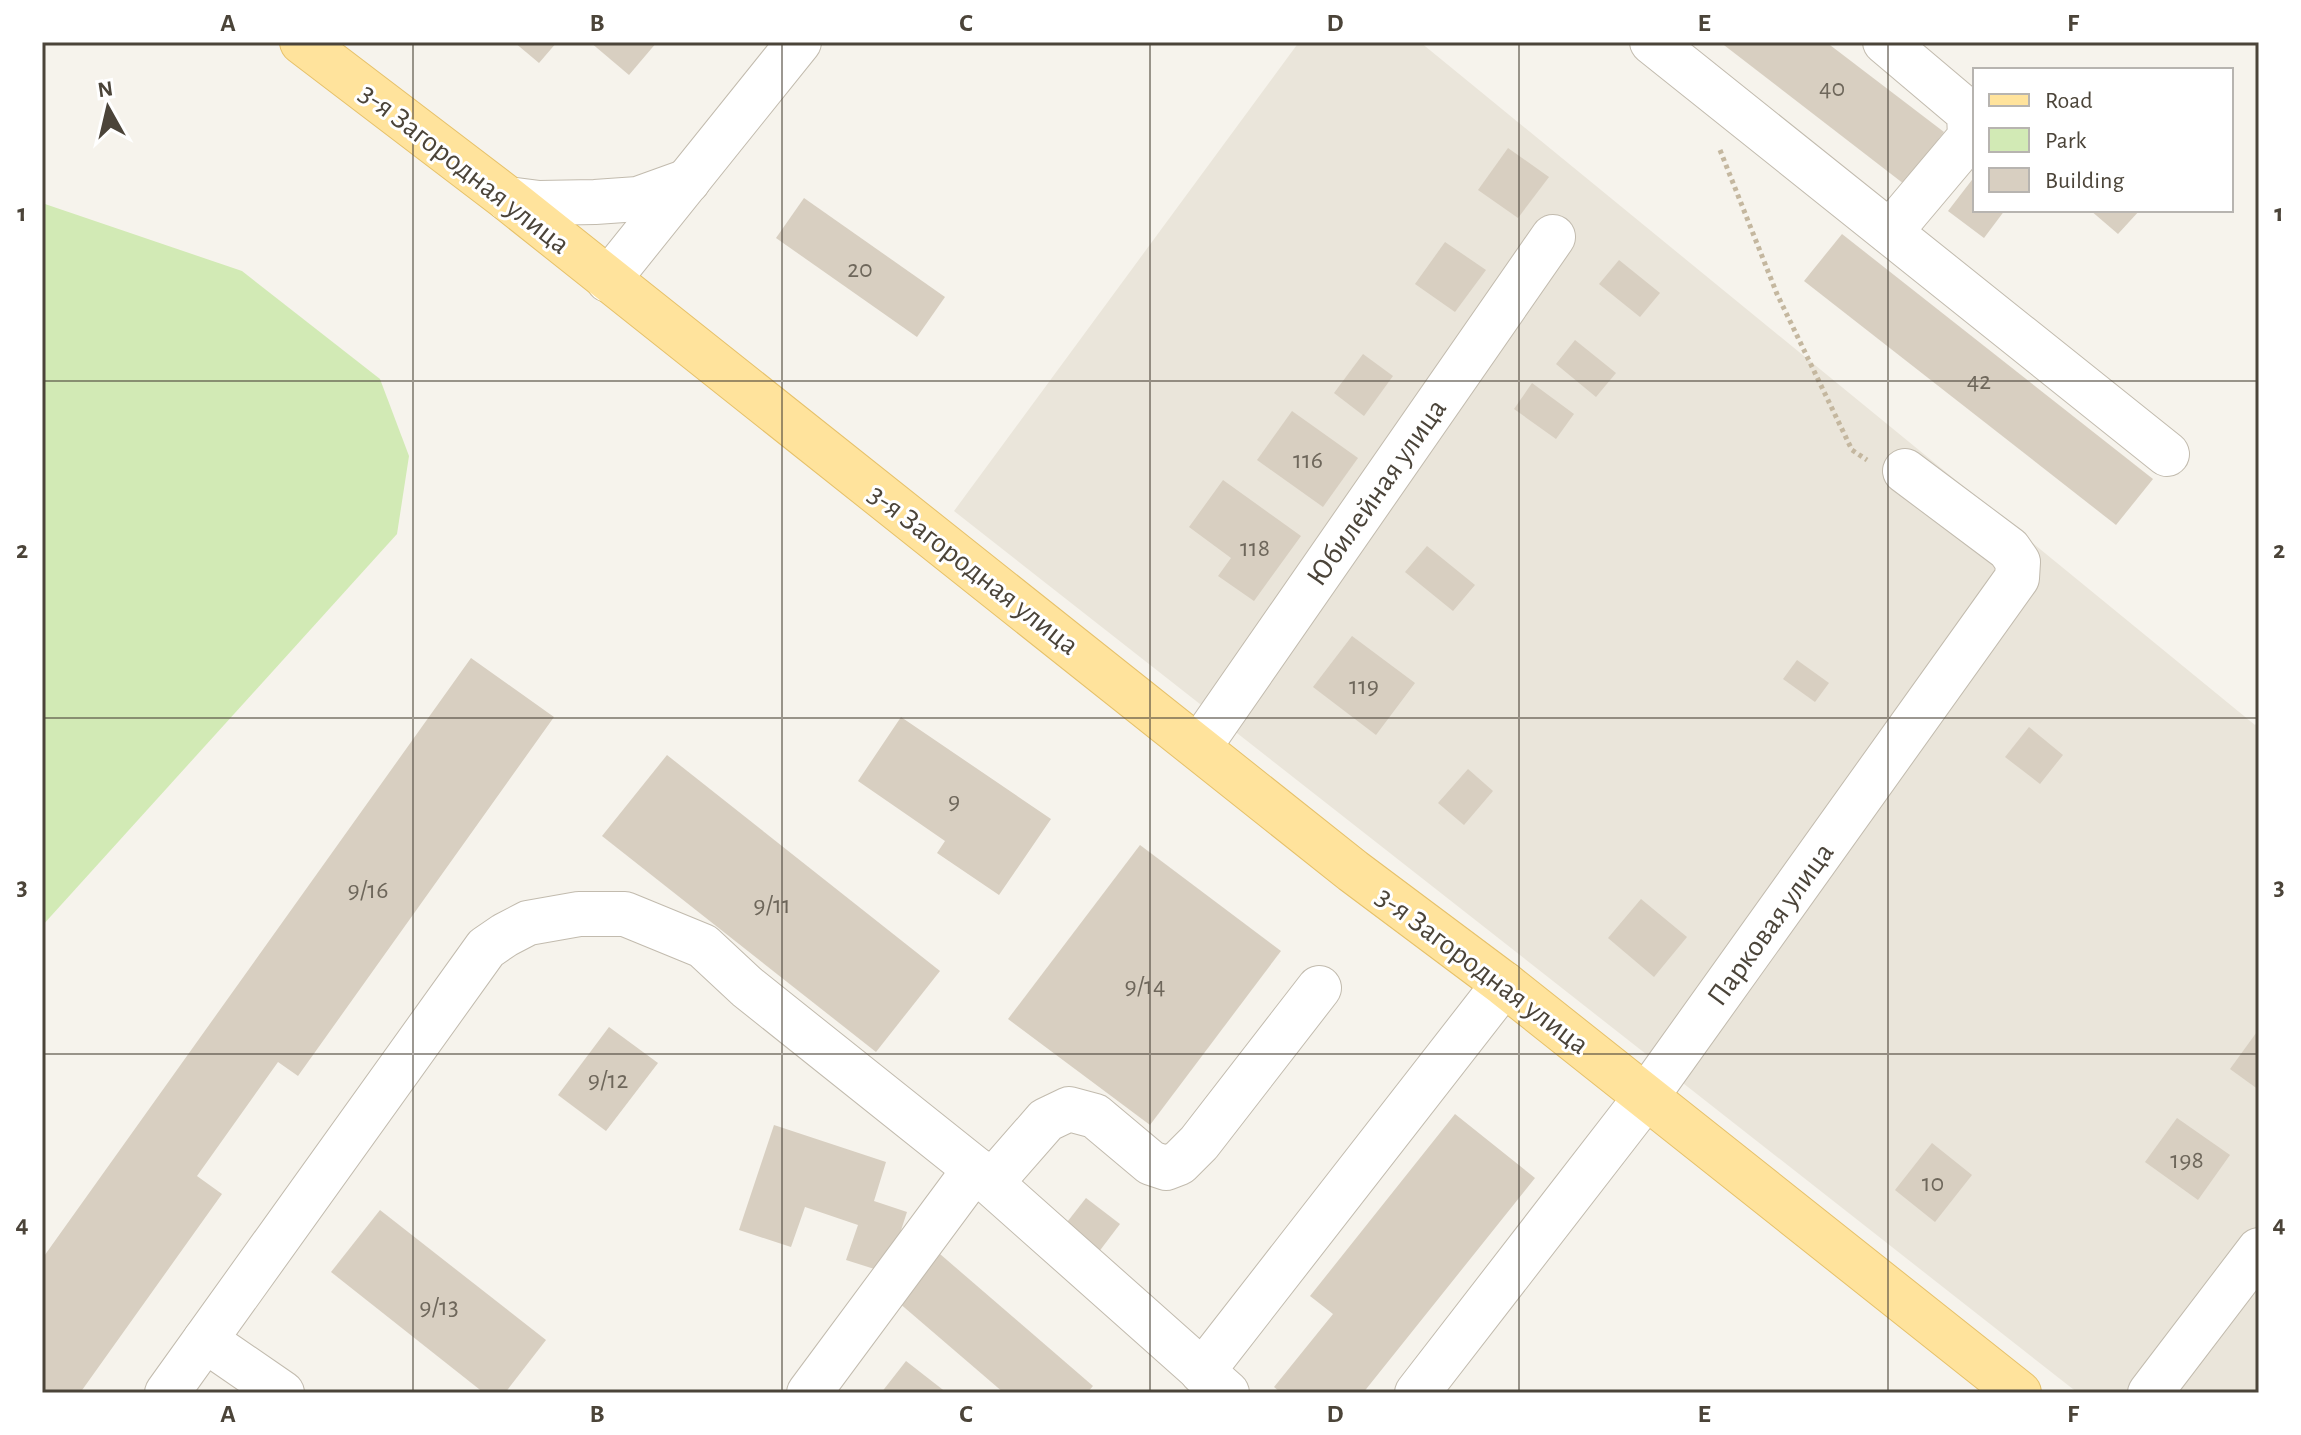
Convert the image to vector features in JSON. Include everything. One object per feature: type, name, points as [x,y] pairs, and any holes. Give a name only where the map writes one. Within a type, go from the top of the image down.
[{"type":"main road","name":"3-я Загородная улица","points":[[302,42],[508,199],[1353,871],[1504,984],[2019,1393]]},
{"type":"street","points":[[608,280],[799,42]]},
{"type":"street","points":[[1652,42],[2167,454]]},
{"type":"street","points":[[1890,232],[1970,137],[1969,113],[1891,44]]},
{"type":"street","points":[[508,199],[539,203],[638,199],[688,181]]},
{"type":"street","name":"Юбилейная улица","points":[[1199,747],[1553,237]]},
{"type":"street","name":"Парковая улица","points":[[1417,1393],[1646,1097],[2017,578],[2018,562],[2009,549],[1905,471]]},
{"type":"street","points":[[167,1393],[486,948],[528,923],[579,914],[625,914],[703,946],[747,987],[983,1176],[1214,1382],[1504,984]]},
{"type":"street","points":[[809,1393],[983,1176],[1046,1120],[1069,1109],[1095,1116],[1151,1163],[1166,1168],[1179,1163],[1199,1143],[1319,988]]},
{"type":"street","points":[[2150,1393],[2259,1250]]},
{"type":"street","points":[[205,1340],[282,1393]]},
{"type":"path","points":[[1715,137],[1777,294],[1852,450],[1876,467],[1905,471]]},
{"type":"shaded area","points":[[1299,42],[1420,42],[2255,725],[2259,721],[2259,1393],[2078,1393],[954,511]]},
{"type":"green space","points":[[42,203],[242,271],[380,379],[409,456],[397,534],[42,926]]},
{"type":"building","points":[[514,42],[557,42],[539,63]]},
{"type":"building","points":[[590,42],[657,42],[629,75]]},
{"type":"building","points":[[1720,42],[1826,42],[1944,132],[1904,184]]},
{"type":"building","points":[[1508,148],[1549,177],[1518,218],[1478,190]]},
{"type":"building","points":[[1973,179],[1973,212],[2004,212],[1984,238],[1948,211]]},
{"type":"building","points":[[804,198],[945,297],[917,337],[776,238]]},
{"type":"building","points":[[2092,212],[2138,212],[2118,234]]},
{"type":"building","points":[[1842,234],[2153,479],[2116,525],[1804,281]]},
{"type":"building","points":[[1445,242],[1486,270],[1455,312],[1415,284]]},
{"type":"building","points":[[1619,260],[1660,293],[1640,317],[1599,284]]},
{"type":"building","points":[[1575,340],[1616,373],[1596,397],[1556,364]]},
{"type":"building","points":[[1363,354],[1393,376],[1364,416],[1334,393]]},
{"type":"building","points":[[1532,383],[1574,414],[1556,439],[1514,409]]},
{"type":"building","points":[[1292,411],[1358,458],[1323,507],[1257,460]]},
{"type":"building","points":[[1223,480],[1301,536],[1254,601],[1218,576],[1231,558],[1189,527]]},
{"type":"building","points":[[1427,546],[1475,585],[1453,611],[1405,572]]},
{"type":"building","points":[[1352,636],[1415,683],[1376,735],[1313,687]]},
{"type":"building","points":[[471,658],[554,717],[298,1076],[278,1062],[197,1176],[222,1194],[80,1393],[42,1393],[42,1259]]},
{"type":"building","points":[[1797,660],[1829,683],[1815,702],[1783,679]]},
{"type":"building","points":[[901,717],[1051,819],[999,895],[937,853],[945,841],[858,781]]},
{"type":"building","points":[[2029,727],[2063,755],[2040,784],[2005,757]]},
{"type":"building","points":[[667,755],[940,971],[876,1052],[602,836]]},
{"type":"building","points":[[1468,769],[1493,791],[1464,825],[1438,803]]},
{"type":"building","points":[[1140,845],[1281,951],[1150,1125],[1008,1019]]},
{"type":"building","points":[[1641,899],[1687,937],[1654,977],[1608,938]]},
{"type":"building","points":[[609,1027],[658,1063],[606,1131],[558,1095]]},
{"type":"building","points":[[2259,1029],[2259,1090],[2230,1069]]},
{"type":"building","points":[[1455,1114],[1535,1178],[1363,1393],[1281,1393],[1274,1387],[1333,1314],[1310,1296]]},
{"type":"building","points":[[2177,1118],[2230,1155],[2198,1200],[2145,1162]]},
{"type":"building","points":[[774,1125],[886,1162],[874,1201],[907,1212],[887,1273],[846,1260],[858,1225],[805,1207],[791,1247],[739,1230]]},
{"type":"building","points":[[1932,1143],[1972,1175],[1935,1222],[1895,1190]]},
{"type":"building","points":[[1086,1198],[1120,1224],[1098,1253],[1064,1226]]},
{"type":"building","points":[[380,1210],[546,1340],[505,1393],[484,1393],[331,1272]]},
{"type":"building","points":[[940,1254],[1093,1386],[1087,1393],[1004,1393],[898,1302]]},
{"type":"building","points":[[906,1361],[947,1393],[881,1393]]}]
